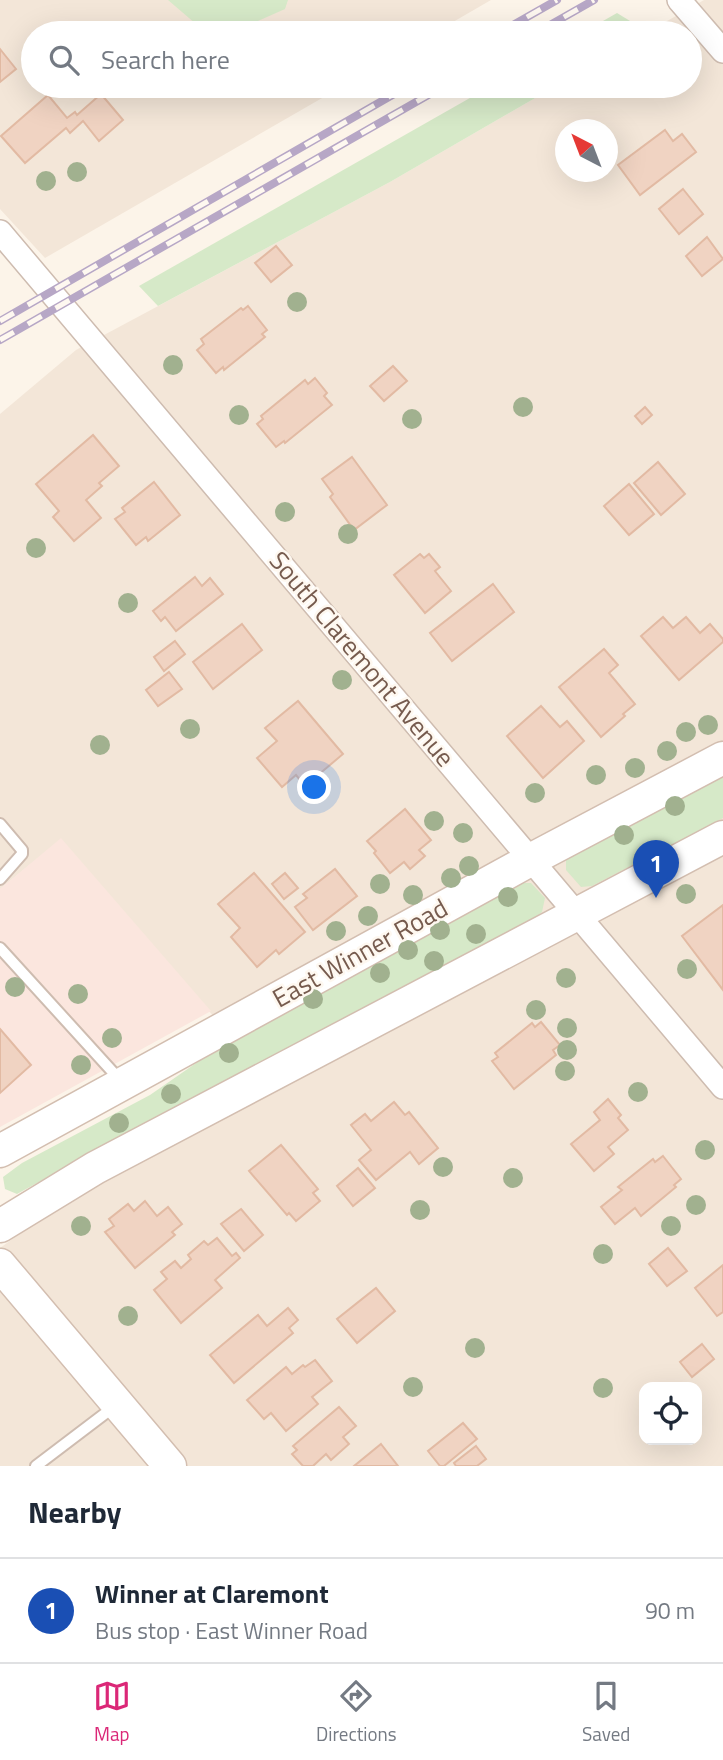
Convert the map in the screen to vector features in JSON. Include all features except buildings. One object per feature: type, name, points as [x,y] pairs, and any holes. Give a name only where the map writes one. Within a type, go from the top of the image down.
[{"type":"street","points":[[679,0],[697,21]]},
{"type":"street","points":[[702,27],[723,51]]},
{"type":"street","name":"South Claremont Avenue","points":[[0,232],[723,1087]]},
{"type":"street","name":"East Winner Road","points":[[0,1151],[532,859],[723,758]]},
{"type":"street","points":[[0,1226],[95,1168],[723,837]]},
{"type":"street","points":[[0,1265],[170,1466]]},
{"type":"lane","points":[[0,824],[22,850],[22,854],[0,879]]},
{"type":"lane","points":[[0,948],[122,1083]]},
{"type":"lane","points":[[36,1466],[118,1404]]},
{"type":"shaded area","points":[[0,0],[491,0],[455,21],[21,21],[21,98],[322,98],[45,258],[0,209]]},
{"type":"shaded area","points":[[704,0],[723,0],[723,1466],[0,1466],[0,1248],[65,1201],[275,1088],[61,839],[0,889],[0,414],[76,350],[390,182],[535,98],[702,98],[702,21],[667,21]]},
{"type":"shaded area","points":[[61,838],[211,1011],[0,1127],[0,889]]},
{"type":"green space","points":[[168,0],[288,0],[285,9],[258,21],[192,21]]},
{"type":"green space","points":[[617,13],[630,21],[603,21]]},
{"type":"green space","points":[[470,98],[535,98],[390,182],[158,306],[139,286]]},
{"type":"green space","points":[[723,773],[723,818],[592,886],[581,887],[566,870],[566,859],[579,849]]},
{"type":"green space","points":[[517,883],[531,883],[545,898],[542,912],[529,923],[186,1101],[17,1194],[5,1189],[3,1177],[22,1163],[150,1095],[251,1025]]},
{"type":"railway","points":[[520,21],[557,0]]},
{"type":"railway","points":[[557,21],[594,0]]},
{"type":"railway","points":[[0,321],[387,98]]},
{"type":"railway","points":[[0,340],[423,98]]},
{"type":"place","name":"Winner at Claremont","points":[[656,898]]}]
